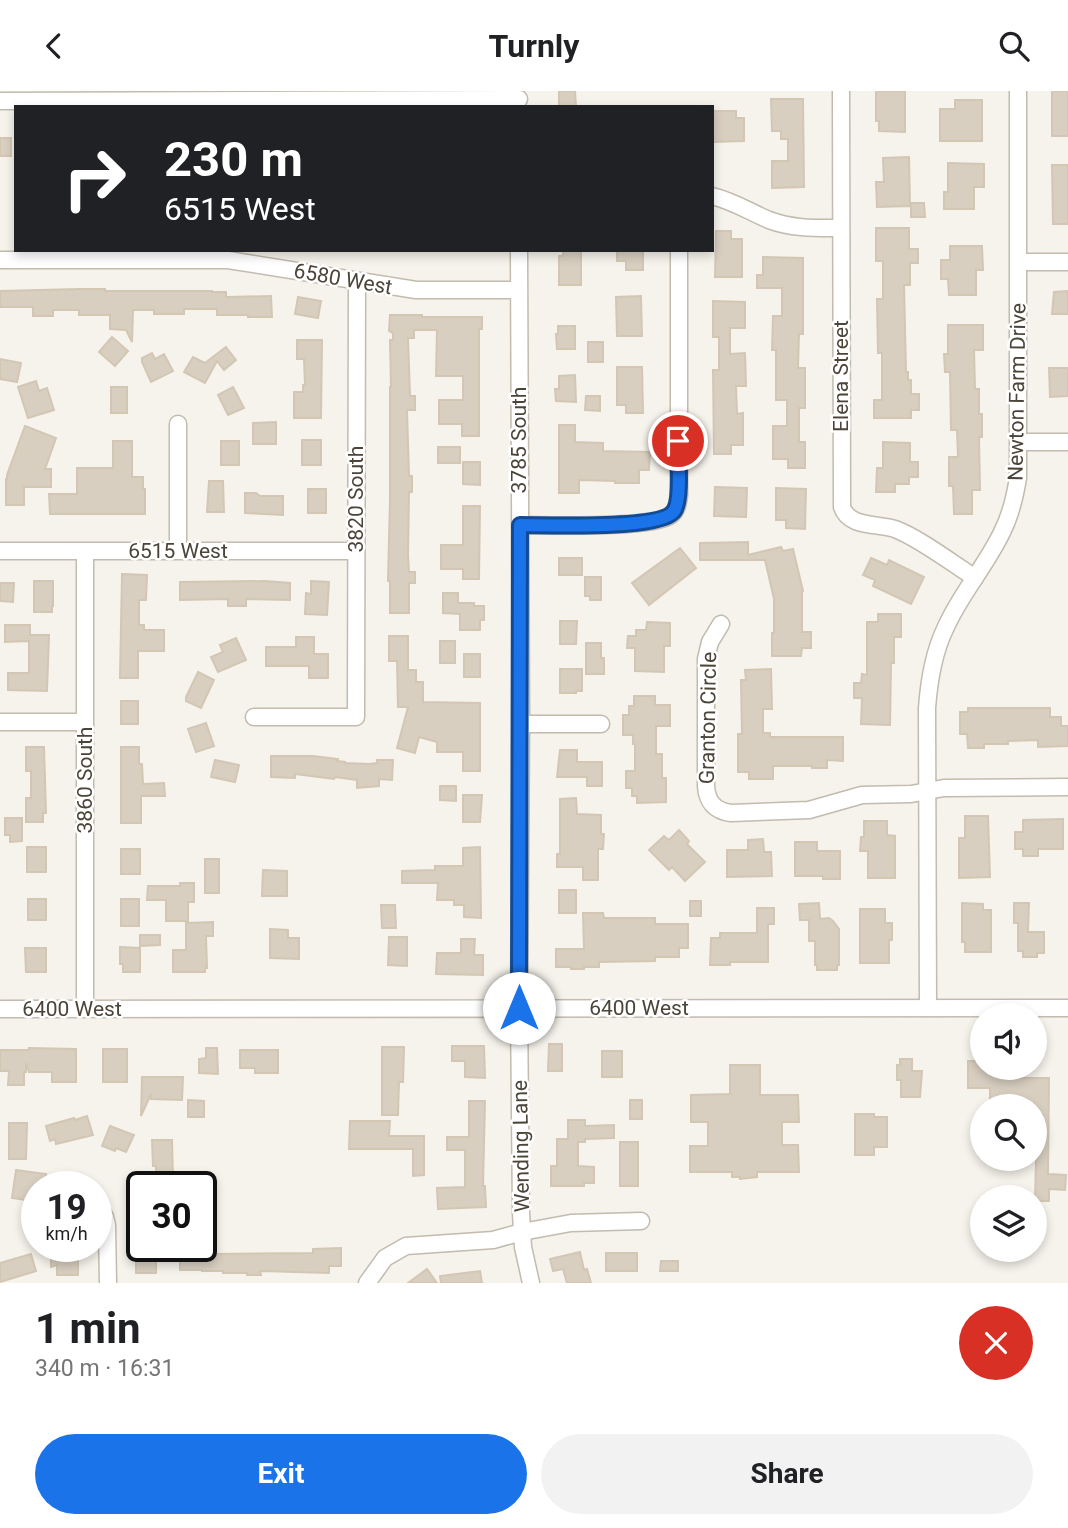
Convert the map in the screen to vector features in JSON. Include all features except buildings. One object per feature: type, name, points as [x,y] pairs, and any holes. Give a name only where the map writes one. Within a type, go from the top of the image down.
[{"type":"street","name":"Elena Street","points":[[841,91],[841,495],[844,512],[855,521],[902,532],[975,578]]},
{"type":"street","name":"Newton Farm Drive","points":[[928,1008],[927,708],[930,676],[945,629],[997,543],[1008,518],[1018,478],[1018,91]]},
{"type":"street","points":[[0,101],[101,95],[519,99]]},
{"type":"street","points":[[714,197],[790,226],[841,228]]},
{"type":"street","name":"3785 South","points":[[519,252],[519,1008]]},
{"type":"street","points":[[520,525],[636,523],[664,519],[675,510],[678,495],[678,252]]},
{"type":"street","name":"6580 West","points":[[0,260],[228,260],[416,290],[519,291]]},
{"type":"street","points":[[1018,262],[1068,262]]},
{"type":"street","name":"3820 South","points":[[254,717],[356,717],[357,281]]},
{"type":"street","points":[[178,424],[178,551]]},
{"type":"street","points":[[1018,442],[1068,442]]},
{"type":"street","name":"6515 West","points":[[0,551],[356,551]]},
{"type":"street","name":"3860 South","points":[[85,551],[85,1009]]},
{"type":"street","name":"Granton Circle","points":[[721,624],[710,642],[706,659],[706,786],[713,807],[731,813],[803,810],[862,795],[927,791]]},
{"type":"street","points":[[0,722],[85,722]]},
{"type":"street","points":[[521,724],[601,724]]},
{"type":"street","points":[[927,791],[944,787],[1068,786]]},
{"type":"street","name":"Wending Lane","points":[[519,1008],[522,1232],[531,1283]]},
{"type":"street","name":"6400 West","points":[[0,1009],[1068,1008]]},
{"type":"street","points":[[367,1283],[386,1258],[407,1246],[493,1240],[571,1223],[641,1221]]},
{"type":"street","points":[[108,1262],[108,1283]]},
{"type":"route","points":[[519,1008],[520,525],[605,525],[664,519],[675,510],[678,500],[678,441]]}]
